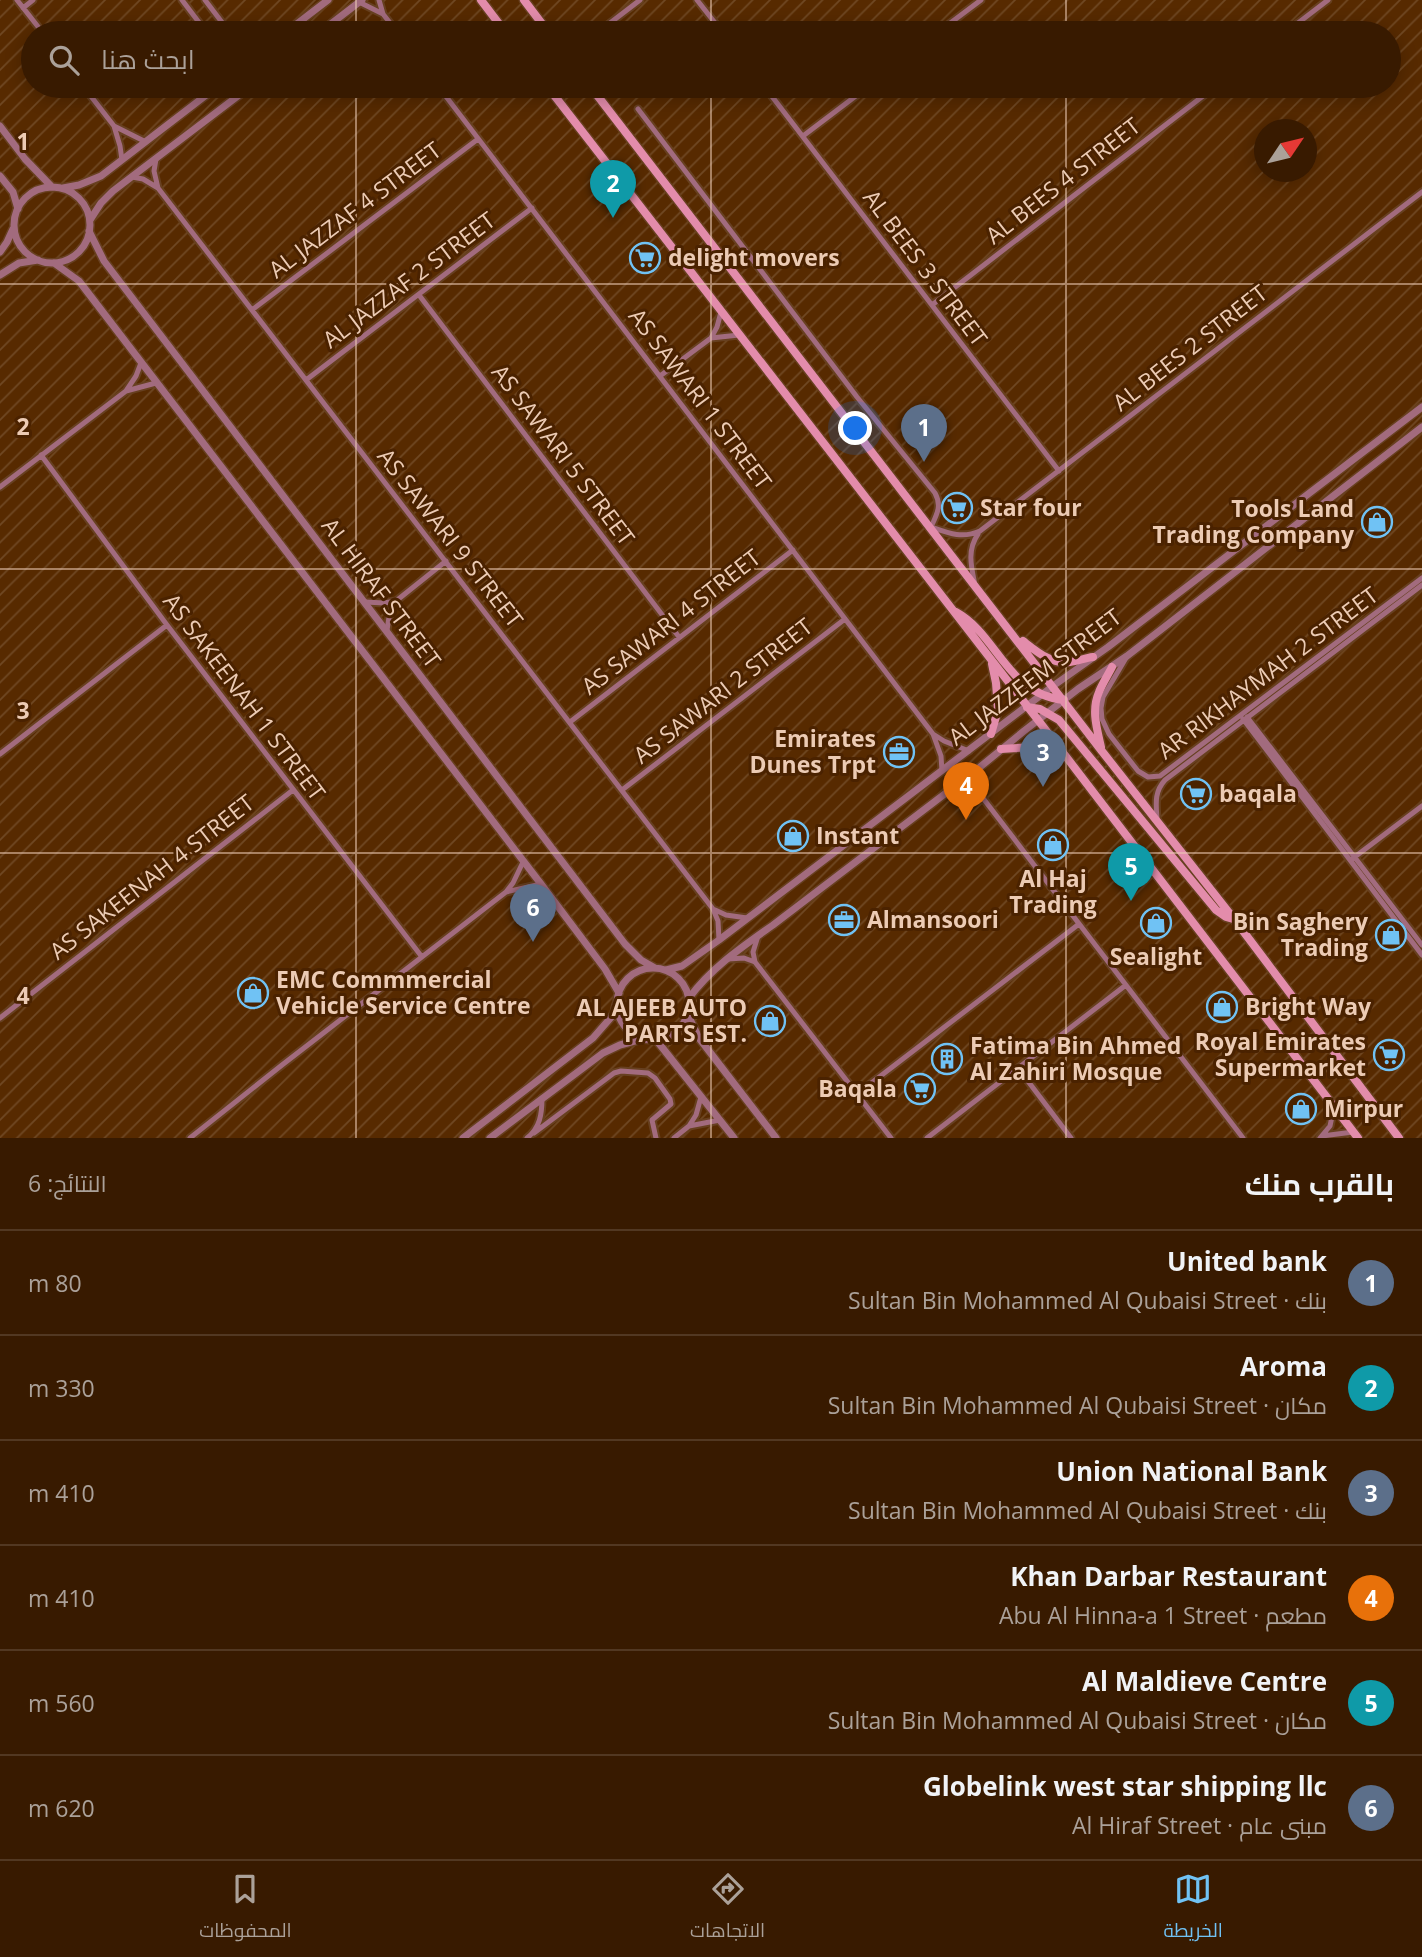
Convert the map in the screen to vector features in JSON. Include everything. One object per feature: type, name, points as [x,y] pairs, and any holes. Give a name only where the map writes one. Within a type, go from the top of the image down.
[{"type":"main road","points":[[481,0],[497,21]]},
{"type":"main road","points":[[524,0],[540,21]]},
{"type":"main road","points":[[556,98],[1038,720],[1355,1135]]},
{"type":"main road","points":[[599,98],[1234,919],[1399,1138]]},
{"type":"main road","points":[[951,609],[968,618],[1020,680],[1042,695],[1064,700]]},
{"type":"main road","points":[[1014,635],[1040,654],[1059,662],[1093,657]]},
{"type":"main road","points":[[991,662],[998,710],[991,734]]},
{"type":"main road","points":[[1101,750],[1095,705],[1098,692],[1112,667]]},
{"type":"main road","points":[[1027,707],[1048,712],[1059,720],[1216,910],[1234,919]]},
{"type":"main road","points":[[1001,749],[1042,748],[1064,755]]},
{"type":"street","points":[[17,0],[33,21]]},
{"type":"street","points":[[23,8],[33,0]]},
{"type":"street","points":[[182,0],[199,21]]},
{"type":"street","points":[[205,0],[221,21]]},
{"type":"street","points":[[301,21],[328,0]]},
{"type":"street","points":[[379,0],[383,14]]},
{"type":"street","points":[[613,21],[640,0]]},
{"type":"street","points":[[697,0],[714,21]]},
{"type":"street","points":[[953,21],[981,0]]},
{"type":"street","points":[[1300,21],[1328,0]]},
{"type":"street","points":[[335,21],[361,1],[383,14],[389,21]]},
{"type":"street","points":[[92,98],[114,127],[122,160]]},
{"type":"street","points":[[0,252],[10,236],[18,209],[32,192],[79,185],[101,176],[203,98]]},
{"type":"street","points":[[90,220],[107,197],[235,98]]},
{"type":"street","name":"AS SAWARI 1 STREET","points":[[447,98],[933,734],[941,756],[942,771]]},
{"type":"street","name":"AL BEES 3 STREET","points":[[773,98],[1059,471]]},
{"type":"street","points":[[803,136],[853,98]]},
{"type":"street","name":"AL BEES 4 STREET","points":[[932,305],[1200,98]]},
{"type":"street","points":[[638,109],[857,397],[934,493],[939,501],[939,511],[931,527],[962,536],[980,531]]},
{"type":"street","points":[[0,126],[25,159],[52,187]]},
{"type":"street","points":[[114,127],[146,142]]},
{"type":"street","name":"AL JAZZAF 4 STREET","points":[[252,310],[478,139]]},
{"type":"street","points":[[156,159],[154,170],[158,188]]},
{"type":"street","points":[[0,176],[12,192],[18,209]]},
{"type":"street","name":"AS SAWARI 9 STREET","points":[[132,177],[143,179],[158,188],[570,722],[713,909],[718,921],[719,940]]},
{"type":"street","points":[[0,275],[19,263],[38,260],[54,263],[66,260],[77,253],[85,243],[90,220],[87,209],[73,193],[63,188]]},
{"type":"street","name":"AL BEES 2 STREET","points":[[980,531],[1422,192]]},
{"type":"street","name":"AL JAZZAF 2 STREET","points":[[306,380],[532,208]]},
{"type":"street","points":[[14,222],[20,245],[38,260]]},
{"type":"street","name":"AL HIRAF STREET","points":[[89,231],[104,261],[625,944],[641,960],[655,968]]},
{"type":"street","points":[[54,263],[79,281],[605,969],[618,997],[619,1017],[628,1031],[642,1039],[657,1041],[667,1038],[684,1024],[688,1015],[689,998],[681,981],[666,971],[655,968],[633,974],[622,986],[618,997],[614,1014],[593,1038],[463,1138]]},
{"type":"street","name":"AS SAWARI 5 STREET","points":[[419,295],[679,637]]},
{"type":"street","points":[[660,376],[711,338],[721,312]]},
{"type":"street","points":[[711,338],[739,335]]},
{"type":"street","points":[[0,487],[126,391],[141,363]]},
{"type":"street","points":[[126,391],[156,383]]},
{"type":"street","name":"AL JAZZEEM STREET","points":[[666,971],[682,966],[719,940],[1422,407]]},
{"type":"street","name":"AL JAZZEEM STREET","points":[[689,998],[711,971],[726,959],[980,767],[1048,712],[1127,656],[1422,427]]},
{"type":"street","name":"AS SAKEENAH 1 STREET","points":[[41,455],[167,625],[422,957]]},
{"type":"street","points":[[975,585],[970,555],[973,542],[980,531]]},
{"type":"street","name":"AS SAWARI 4 STREET","points":[[570,722],[793,550]]},
{"type":"street","points":[[387,632],[390,611],[396,601],[446,561]]},
{"type":"street","name":"AR RIKHAYMAH 2 STREET","points":[[1157,819],[1156,797],[1162,784],[1280,690],[1284,684],[1422,578]]},
{"type":"street","name":"AR RIKHAYMAH 2 STREET","points":[[1127,656],[1105,692],[1101,713],[1109,734],[1135,768],[1144,775],[1157,777],[1244,718],[1422,585]]},
{"type":"street","points":[[363,602],[396,601]]},
{"type":"street","name":"AS SAWARI 2 STREET","points":[[622,790],[845,619]]},
{"type":"street","points":[[0,754],[167,625]]},
{"type":"street","points":[[1244,718],[1422,955]]},
{"type":"street","name":"AS SAWARI 1 STREET","points":[[933,734],[969,751]]},
{"type":"street","points":[[980,767],[977,780],[979,793],[1243,1138]]},
{"type":"street","points":[[952,787],[979,793]]},
{"type":"street","name":"AS SAKEENAH 4 STREET","points":[[0,1018],[293,790]]},
{"type":"street","points":[[1352,859],[1422,806]]},
{"type":"street","points":[[1352,859],[1422,945]]},
{"type":"street","points":[[190,1138],[506,892],[523,862]]},
{"type":"street","points":[[506,892],[541,884]]},
{"type":"street","points":[[713,909],[733,917],[747,918]]},
{"type":"street","points":[[857,1094],[1079,924]]},
{"type":"street","points":[[758,936],[754,946],[755,962],[891,1138]]},
{"type":"street","points":[[726,959],[738,958],[755,962]]},
{"type":"street","points":[[927,1138],[1126,985]]},
{"type":"street","points":[[688,1015],[699,1038],[776,1138]]},
{"type":"street","points":[[490,1138],[603,1054],[620,1045],[642,1039]]},
{"type":"street","points":[[657,1041],[734,1138]]},
{"type":"street","points":[[1018,1068],[1071,1138]]},
{"type":"street","points":[[527,1138],[614,1073],[621,1071],[644,1072],[654,1078],[671,1100],[671,1104],[652,1119],[656,1138]]},
{"type":"street","points":[[674,1138],[689,1126],[696,1115],[701,1095]]},
{"type":"street","points":[[534,1133],[540,1121],[542,1098]]},
{"type":"street","points":[[1321,1137],[1330,1126],[1334,1107]]},
{"type":"street","points":[[542,1108],[552,1120]]},
{"type":"street","points":[[689,1126],[720,1120]]},
{"type":"street","points":[[1321,1137],[1355,1135]]},
{"type":"shaded area","points":[[0,0],[1422,0],[1422,1138],[0,1138]]},
{"type":"place","name":"Aroma","points":[[613,218]]},
{"type":"place","name":"delight movers","points":[[645,258]]},
{"type":"place","name":"United bank","points":[[924,462]]},
{"type":"place","name":"Star four","points":[[957,508]]},
{"type":"place","name":"Tools Land Trading Company","points":[[1377,522]]},
{"type":"place","name":"Emirates Dunes Trpt","points":[[899,752]]},
{"type":"place","name":"Union National Bank","points":[[1043,787]]},
{"type":"place","name":"baqala","points":[[1196,794]]},
{"type":"place","name":"Khan Darbar Restaurant","points":[[966,820]]},
{"type":"place","name":"Instant","points":[[793,836]]},
{"type":"place","name":"Al Haj Trading","points":[[1053,845]]},
{"type":"place","name":"Al Maldieve Centre","points":[[1131,901]]},
{"type":"place","name":"Almansoori","points":[[844,920]]},
{"type":"place","name":"Sealight","points":[[1156,923]]},
{"type":"place","name":"Bin Saghery Trading","points":[[1391,935]]},
{"type":"place","name":"Globelink west star shipping llc","points":[[533,942]]},
{"type":"place","name":"EMC Commmercial Vehicle Service Centre","points":[[253,993]]},
{"type":"place","name":"Bright Way","points":[[1222,1007]]},
{"type":"place","name":"AL AJEEB AUTO PARTS EST.","points":[[770,1021]]},
{"type":"place","name":"Royal Emirates Supermarket","points":[[1389,1055]]},
{"type":"place","name":"Fatima Bin Ahmed Al Zahiri Mosque","points":[[947,1059]]},
{"type":"place","name":"Baqala","points":[[920,1089]]},
{"type":"place","name":"Mirpur","points":[[1301,1109]]}]
